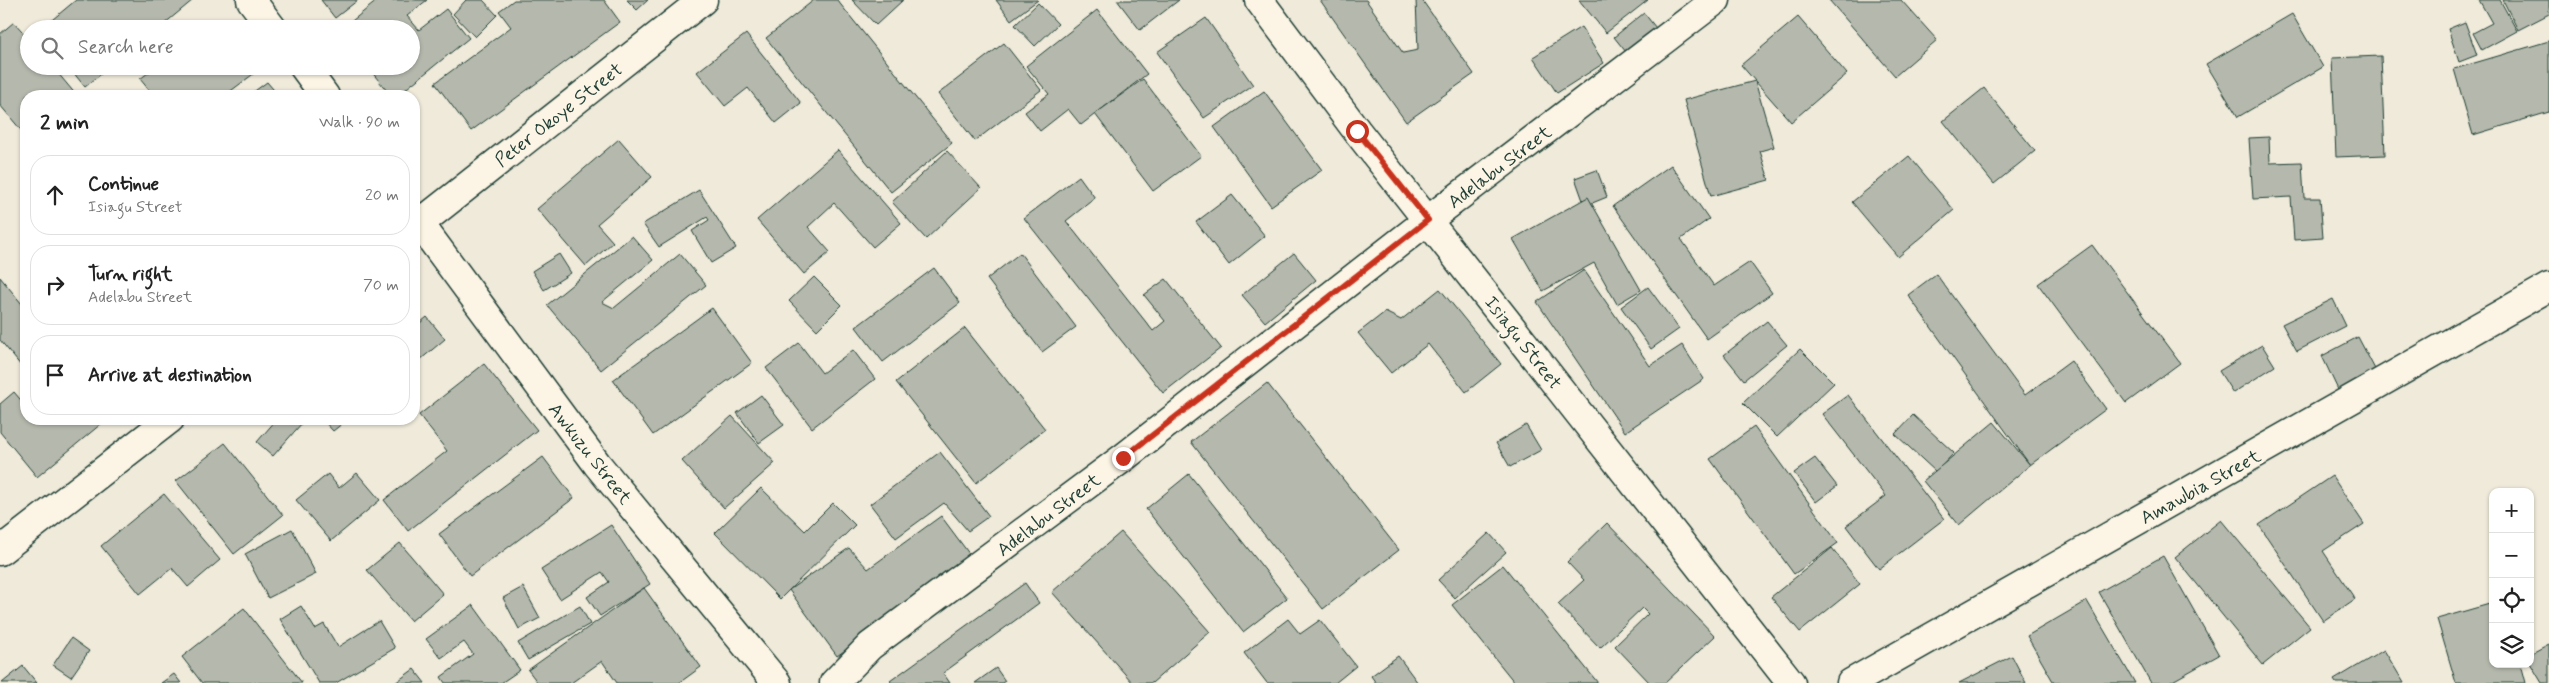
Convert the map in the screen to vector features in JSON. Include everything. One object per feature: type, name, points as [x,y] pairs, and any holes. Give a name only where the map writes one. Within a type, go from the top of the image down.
[{"type":"street","points":[[251,0],[266,20]]},
{"type":"street","name":"Peter Okoye Street","points":[[420,219],[703,0]]},
{"type":"street","name":"Isiagu Street","points":[[1259,0],[1357,131],[1791,683]]},
{"type":"street","name":"Adelabu Street","points":[[834,683],[870,646],[1123,458],[1428,220],[1716,0]]},
{"type":"street","points":[[310,75],[321,90]]},
{"type":"street","name":"Awkuzu Street","points":[[420,227],[597,464],[777,683]]},
{"type":"street","name":"Amawbia Street","points":[[1851,683],[2549,287]]},
{"type":"street","points":[[0,552],[162,425]]},
{"type":"building","points":[[76,0],[193,0],[169,20],[52,20]]},
{"type":"building","points":[[321,0],[358,0],[335,18]]},
{"type":"building","points":[[378,0],[427,0],[407,16],[410,20],[353,20]]},
{"type":"building","points":[[466,0],[483,0],[497,15],[475,37],[453,14]]},
{"type":"building","points":[[514,0],[604,0],[620,22],[471,131],[435,83],[511,27],[499,11]]},
{"type":"building","points":[[627,0],[648,0],[637,10]]},
{"type":"building","points":[[814,0],[837,0],[952,143],[891,192],[766,38]]},
{"type":"building","points":[[852,0],[903,0],[876,25]]},
{"type":"building","points":[[996,0],[1038,0],[1011,20]]},
{"type":"building","points":[[1117,0],[1179,0],[1140,30]]},
{"type":"building","points":[[1320,0],[1366,0],[1403,53],[1418,50],[1416,0],[1422,0],[1474,74],[1406,122]]},
{"type":"building","points":[[1579,0],[1648,0],[1606,33]]},
{"type":"building","points":[[1829,0],[1901,0],[1937,40],[1895,76]]},
{"type":"building","points":[[2479,0],[2500,0],[2517,31],[2482,50],[2473,33],[2492,23]]},
{"type":"building","points":[[2503,0],[2549,0],[2549,14],[2518,30]]},
{"type":"building","points":[[1038,3],[1058,24],[1035,46],[1015,25]]},
{"type":"building","points":[[446,9],[469,38],[404,90],[386,90],[374,75],[420,75],[420,29]]},
{"type":"building","points":[[1097,10],[1147,74],[1081,125],[1068,109],[1040,131],[1025,112],[1049,94],[1026,66]]},
{"type":"building","points":[[1644,13],[1660,33],[1630,57],[1614,37]]},
{"type":"building","points":[[2292,14],[2323,67],[2238,117],[2206,64]]},
{"type":"building","points":[[1798,17],[1847,74],[1791,122],[1741,65]]},
{"type":"building","points":[[1206,18],[1253,85],[1204,118],[1157,52]]},
{"type":"building","points":[[14,22],[20,29],[20,75],[60,75],[72,90],[20,90],[20,129],[0,105],[0,34]]},
{"type":"building","points":[[2465,22],[2477,55],[2459,62],[2448,29]]},
{"type":"building","points":[[1581,27],[1604,63],[1557,93],[1533,57]]},
{"type":"building","points":[[746,34],[801,103],[776,123],[748,88],[725,106],[697,72]]},
{"type":"building","points":[[2549,41],[2549,112],[2473,135],[2454,69]]},
{"type":"building","points":[[1004,43],[1041,90],[975,141],[938,94]]},
{"type":"building","points":[[2381,56],[2385,155],[2336,157],[2332,58]]},
{"type":"building","points":[[75,75],[100,75],[85,87]]},
{"type":"building","points":[[145,75],[252,75],[232,90],[149,90],[140,79]]},
{"type":"building","points":[[1143,79],[1201,156],[1153,191],[1095,114]]},
{"type":"building","points":[[1755,81],[1774,147],[1760,151],[1769,180],[1711,196],[1684,100]]},
{"type":"building","points":[[267,82],[274,90],[256,90]]},
{"type":"building","points":[[1984,88],[2035,151],[1994,184],[1943,121]]},
{"type":"building","points":[[1264,91],[1322,170],[1271,206],[1214,127]]},
{"type":"building","points":[[2269,137],[2270,163],[2302,162],[2304,198],[2320,198],[2323,238],[2294,240],[2291,197],[2253,199],[2249,138]]},
{"type":"building","points":[[619,139],[652,177],[597,224],[613,242],[586,266],[537,209]]},
{"type":"building","points":[[838,150],[901,223],[873,247],[834,203],[808,227],[830,252],[804,274],[757,220]]},
{"type":"building","points":[[947,151],[981,188],[926,239],[892,202]]},
{"type":"building","points":[[1909,156],[1954,210],[1898,257],[1852,202]]},
{"type":"building","points":[[1671,165],[1709,219],[1681,239],[1714,286],[1750,262],[1772,293],[1707,339],[1613,206]]},
{"type":"building","points":[[1597,170],[1607,197],[1585,206],[1575,178]]},
{"type":"building","points":[[1079,176],[1095,198],[1066,221],[1153,331],[1165,321],[1144,295],[1166,279],[1221,348],[1163,393],[1024,218]]},
{"type":"building","points":[[699,190],[736,248],[711,263],[692,231],[709,220],[707,217],[659,247],[643,224]]},
{"type":"building","points":[[1232,195],[1265,236],[1229,265],[1196,222]]},
{"type":"building","points":[[1588,197],[1641,290],[1617,304],[1594,263],[1543,291],[1513,239]]},
{"type":"building","points":[[632,236],[653,260],[602,302],[614,308],[680,254],[706,285],[601,370],[547,305]]},
{"type":"building","points":[[2092,245],[2180,363],[2126,403],[2038,284]]},
{"type":"building","points":[[1020,253],[1076,327],[1042,352],[987,279]]},
{"type":"building","points":[[1294,253],[1316,280],[1265,322],[1242,295]]},
{"type":"building","points":[[559,254],[571,273],[544,290],[532,271]]},
{"type":"building","points":[[934,268],[960,303],[883,362],[856,327]]},
{"type":"building","points":[[1584,270],[1650,366],[1682,345],[1704,379],[1625,432],[1537,302]]},
{"type":"building","points":[[1936,274],[2025,395],[2071,361],[2106,409],[2030,465],[1908,295]]},
{"type":"building","points":[[0,277],[20,302],[20,365],[0,340]]},
{"type":"building","points":[[814,277],[842,305],[817,330],[789,301]]},
{"type":"building","points":[[1648,287],[1679,329],[1651,349],[1621,307]]},
{"type":"building","points":[[1440,289],[1501,364],[1466,392],[1428,344],[1391,373],[1358,333],[1385,312],[1401,320]]},
{"type":"building","points":[[2333,299],[2346,326],[2297,351],[2282,324]]},
{"type":"building","points":[[712,308],[752,363],[653,435],[613,380]]},
{"type":"building","points":[[427,317],[445,339],[420,360],[420,323]]},
{"type":"building","points":[[1767,321],[1787,345],[1744,380],[1724,355]]},
{"type":"building","points":[[965,328],[1045,429],[976,483],[896,382]]},
{"type":"building","points":[[2358,337],[2378,375],[2340,394],[2322,356]]},
{"type":"building","points":[[799,343],[822,373],[853,350],[875,379],[812,428],[766,368]]},
{"type":"building","points":[[2262,345],[2275,366],[2233,393],[2219,371]]},
{"type":"building","points":[[1800,349],[1834,383],[1777,437],[1743,403]]},
{"type":"building","points":[[484,364],[537,430],[408,531],[384,500],[447,451],[420,414]]},
{"type":"building","points":[[1267,383],[1399,550],[1323,609],[1191,442]]},
{"type":"building","points":[[14,392],[20,399],[20,425],[100,425],[37,477],[0,432],[0,404]]},
{"type":"building","points":[[761,395],[784,425],[759,443],[737,413]]},
{"type":"building","points":[[1848,395],[1944,519],[1879,569],[1846,526],[1886,496],[1822,414]]},
{"type":"building","points":[[1913,415],[1954,453],[1936,472],[1895,434]]},
{"type":"building","points":[[732,416],[775,463],[724,508],[682,461]]},
{"type":"building","points":[[1994,422],[2030,465],[1959,525],[1923,481]]},
{"type":"building","points":[[272,425],[300,425],[273,456],[257,442]]},
{"type":"building","points":[[328,425],[340,425],[333,431]]},
{"type":"building","points":[[1526,425],[1541,450],[1510,467],[1496,443]]},
{"type":"building","points":[[1754,427],[1838,543],[1794,574],[1710,459]]},
{"type":"building","points":[[225,443],[283,515],[234,554],[176,481]]},
{"type":"building","points":[[940,452],[989,516],[968,531],[944,503],[896,538],[870,504]]},
{"type":"building","points":[[543,457],[574,498],[470,576],[439,534]]},
{"type":"building","points":[[1815,458],[1837,486],[1816,502],[1794,473]]},
{"type":"building","points":[[357,473],[380,500],[331,541],[296,500],[328,474],[339,488]]},
{"type":"building","points":[[1189,474],[1287,598],[1243,632],[1146,509]]},
{"type":"building","points":[[2332,476],[2364,524],[2323,551],[2355,599],[2323,621],[2259,525]]},
{"type":"building","points":[[761,488],[805,531],[833,503],[855,525],[780,599],[715,533]]},
{"type":"building","points":[[164,494],[220,560],[188,587],[172,568],[140,594],[101,546]]},
{"type":"building","points":[[941,516],[973,559],[837,656],[789,590],[849,548],[868,569]]},
{"type":"building","points":[[2221,520],[2310,627],[2263,665],[2175,557]]},
{"type":"building","points":[[1607,523],[1715,636],[1665,683],[1650,683],[1615,646],[1648,614],[1642,608],[1600,648],[1558,604],[1584,580],[1567,562]]},
{"type":"building","points":[[611,525],[650,584],[600,616],[587,597],[609,582],[602,572],[560,599],[541,570]]},
{"type":"building","points":[[292,529],[316,574],[268,598],[245,554]]},
{"type":"building","points":[[1121,532],[1210,632],[1152,683],[1133,683],[1052,592]]},
{"type":"building","points":[[1489,533],[1506,552],[1455,598],[1438,580]]},
{"type":"building","points":[[400,543],[443,594],[411,621],[367,570]]},
{"type":"building","points":[[1832,548],[1860,584],[1800,632],[1771,597]]},
{"type":"building","points":[[2163,556],[2219,655],[2169,683],[2151,683],[2099,592]]},
{"type":"building","points":[[1503,565],[1598,683],[1515,683],[1452,605]]},
{"type":"building","points":[[1025,583],[1039,603],[943,673],[950,683],[892,683],[890,681]]},
{"type":"building","points":[[523,587],[540,618],[519,629],[503,598]]},
{"type":"building","points":[[644,588],[701,667],[679,683],[617,683],[602,661],[571,683],[538,683],[528,670]]},
{"type":"building","points":[[2087,601],[2135,683],[2054,683],[2027,636]]},
{"type":"building","points":[[2489,604],[2489,668],[2522,668],[2526,683],[2456,683],[2437,619]]},
{"type":"building","points":[[473,605],[520,670],[501,683],[445,683],[441,677],[473,654],[464,642],[441,658],[426,639]]},
{"type":"building","points":[[301,606],[315,629],[324,624],[338,647],[379,621],[395,648],[336,683],[319,683],[280,619]]},
{"type":"building","points":[[580,606],[590,624],[528,660],[518,643]]},
{"type":"building","points":[[244,608],[302,683],[202,683],[182,657]]},
{"type":"building","points":[[1288,619],[1300,634],[1320,620],[1356,666],[1335,683],[1267,683],[1244,653]]},
{"type":"building","points":[[71,638],[89,651],[71,677],[53,665]]},
{"type":"building","points":[[2549,644],[2549,683],[2542,683],[2533,668],[2534,652]]},
{"type":"building","points":[[2384,650],[2404,683],[2336,683],[2334,680]]},
{"type":"building","points":[[1398,656],[1418,683],[1376,683],[1371,676]]},
{"type":"building","points":[[2012,656],[2026,683],[1959,683]]},
{"type":"building","points":[[23,666],[37,683],[2,683]]},
{"type":"building","points":[[996,668],[1005,681],[1002,683],[975,683]]},
{"type":"building","points":[[414,669],[425,683],[395,683]]},
{"type":"building","points":[[174,674],[181,683],[161,683]]},
{"type":"route","points":[[1123,458],[1428,220],[1357,131]]}]
